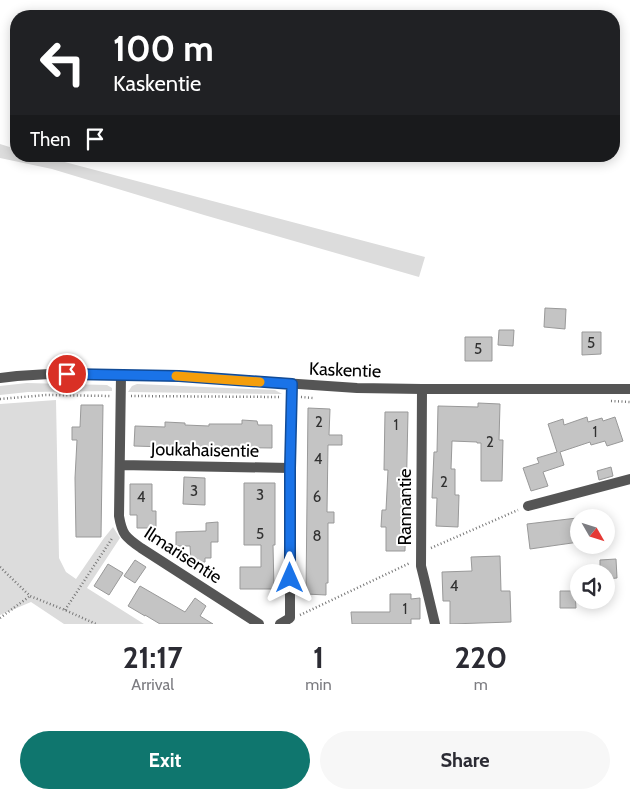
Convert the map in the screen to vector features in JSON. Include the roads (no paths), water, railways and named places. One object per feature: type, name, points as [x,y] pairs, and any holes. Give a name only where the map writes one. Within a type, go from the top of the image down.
[{"type":"street","name":"Kaskentie","points":[[0,378],[49,374],[179,376],[292,384],[422,389],[630,390]]},
{"type":"street","name":"Ilmarisentie","points":[[121,375],[119,516],[121,529],[129,540],[259,624]]},
{"type":"street","points":[[280,624],[290,618],[292,384]]},
{"type":"street","name":"Rannantie","points":[[422,389],[422,566],[436,624]]},
{"type":"street","name":"Joukahaisentie","points":[[120,465],[290,468]]},
{"type":"street","points":[[528,506],[630,479]]}]
